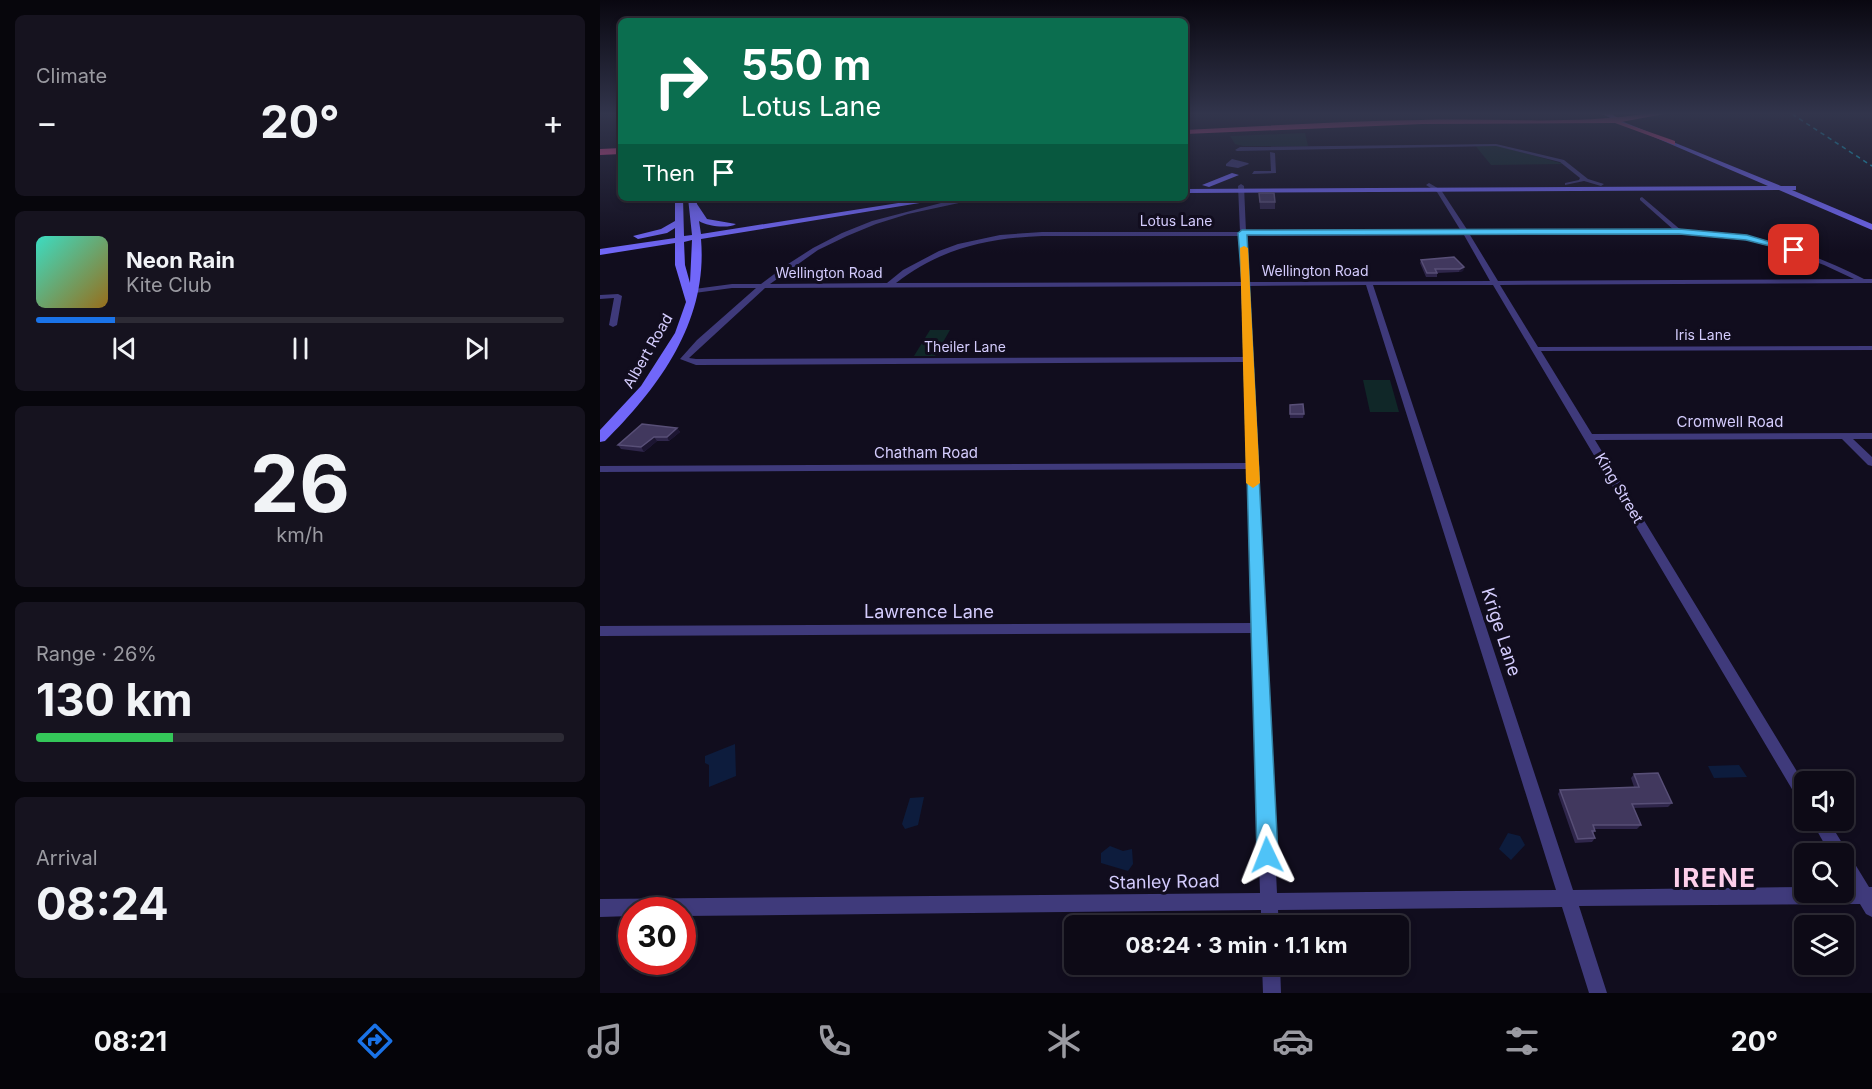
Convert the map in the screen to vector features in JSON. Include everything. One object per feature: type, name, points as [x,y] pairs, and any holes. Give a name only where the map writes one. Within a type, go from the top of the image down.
[{"type":"main road","points":[[1712,160],[1771,185]]},
{"type":"main road","points":[[1722,160],[1872,226]]},
{"type":"main road","points":[[1708,185],[1751,181],[1727,167]]},
{"type":"main road","points":[[1204,186],[1235,176]]},
{"type":"main road","points":[[1659,184],[1699,189]]},
{"type":"main road","points":[[1188,186],[1771,185],[1793,188],[1872,226]]},
{"type":"main road","points":[[1188,191],[1243,186],[1439,191],[1782,187]]},
{"type":"main road","name":"Albert Road","points":[[677,201],[681,265],[690,294]]},
{"type":"main road","points":[[697,233],[732,224],[877,201]]},
{"type":"main road","points":[[600,244],[656,233],[680,231],[697,233],[925,201]]},
{"type":"main road","points":[[693,202],[704,221],[732,224]]},
{"type":"main road","name":"Albert Road","points":[[600,438],[637,403],[651,385],[680,333],[690,294],[697,233],[693,202]]},
{"type":"main road","points":[[600,252],[680,231]]},
{"type":"street","points":[[1236,160],[1233,164],[1235,181],[1243,186],[1242,233],[1247,284],[1270,915]]},
{"type":"street","points":[[1233,164],[1244,166],[1242,160]]},
{"type":"street","points":[[1254,173],[1274,172],[1273,160]]},
{"type":"street","points":[[1558,160],[1582,178],[1601,184]]},
{"type":"street","points":[[1567,184],[1579,182],[1582,178]]},
{"type":"street","name":"King Street","points":[[1429,185],[1439,191],[1496,282],[1794,779]]},
{"type":"street","points":[[1642,199],[1679,231]]},
{"type":"street","points":[[760,286],[804,254],[841,235],[913,211],[964,201]]},
{"type":"street","name":"Lotus Lane","points":[[889,285],[912,266],[935,253],[965,243],[1001,236],[1679,231],[1738,236],[1777,244],[1868,281]]},
{"type":"street","name":"Wellington Road","points":[[690,294],[760,286],[1868,281]]},
{"type":"street","name":"Krige Lane","points":[[1369,283],[1598,993]]},
{"type":"street","name":"Theiler Lane","points":[[760,286],[685,358],[686,361],[1248,359]]},
{"type":"street","points":[[600,297],[618,296],[613,325]]},
{"type":"street","name":"Iris Lane","points":[[1535,349],[1872,348]]},
{"type":"street","points":[[1844,436],[1872,463]]},
{"type":"street","name":"Cromwell Road","points":[[1588,437],[1872,436]]},
{"type":"street","name":"Chatham Road","points":[[600,469],[1252,466]]},
{"type":"street","name":"Lawrence Lane","points":[[600,632],[1259,628]]},
{"type":"street","points":[[1854,876],[1870,899]]},
{"type":"street","name":"Stanley Road","points":[[600,908],[1568,898],[1870,899]]},
{"type":"street","points":[[1271,975],[1272,993]]},
{"type":"green space","points":[[1487,160],[1551,160],[1564,164],[1491,165]]},
{"type":"green space","points":[[930,330],[950,330],[935,356],[914,356]]},
{"type":"green space","points":[[1363,380],[1390,380],[1399,412],[1370,412]]},
{"type":"water","points":[[735,744],[736,776],[709,787],[709,765],[705,763],[705,756]]},
{"type":"water","points":[[1739,765],[1747,777],[1714,778],[1708,766]]},
{"type":"water","points":[[924,797],[918,825],[905,829],[902,824],[910,798]]},
{"type":"water","points":[[1508,833],[1520,836],[1525,845],[1511,860],[1499,849]]},
{"type":"water","points":[[1110,846],[1123,851],[1132,849],[1133,864],[1128,871],[1101,863],[1101,853]]},
{"type":"building","points":[[1259,193],[1274,193],[1275,202],[1260,202]]},
{"type":"building","points":[[1454,257],[1464,267],[1435,269],[1437,273],[1427,273],[1421,260]]},
{"type":"building","points":[[1303,404],[1304,414],[1290,414],[1290,405]]},
{"type":"building","points":[[642,424],[677,428],[667,437],[654,437],[641,447],[618,445]]},
{"type":"building","points":[[1658,773],[1672,803],[1632,804],[1641,825],[1593,825],[1595,831],[1592,831],[1595,838],[1578,839],[1560,790],[1639,787],[1634,774]]},
{"type":"railway","points":[[1863,160],[1872,166]]},
{"type":"slow traffic","points":[[1244,248],[1253,483]]},
{"type":"district","name":"IRENE","points":[[1715,878]]},
{"type":"route","points":[[1267,855],[1247,284],[1242,233],[1679,231],[1747,237],[1794,250]]}]
